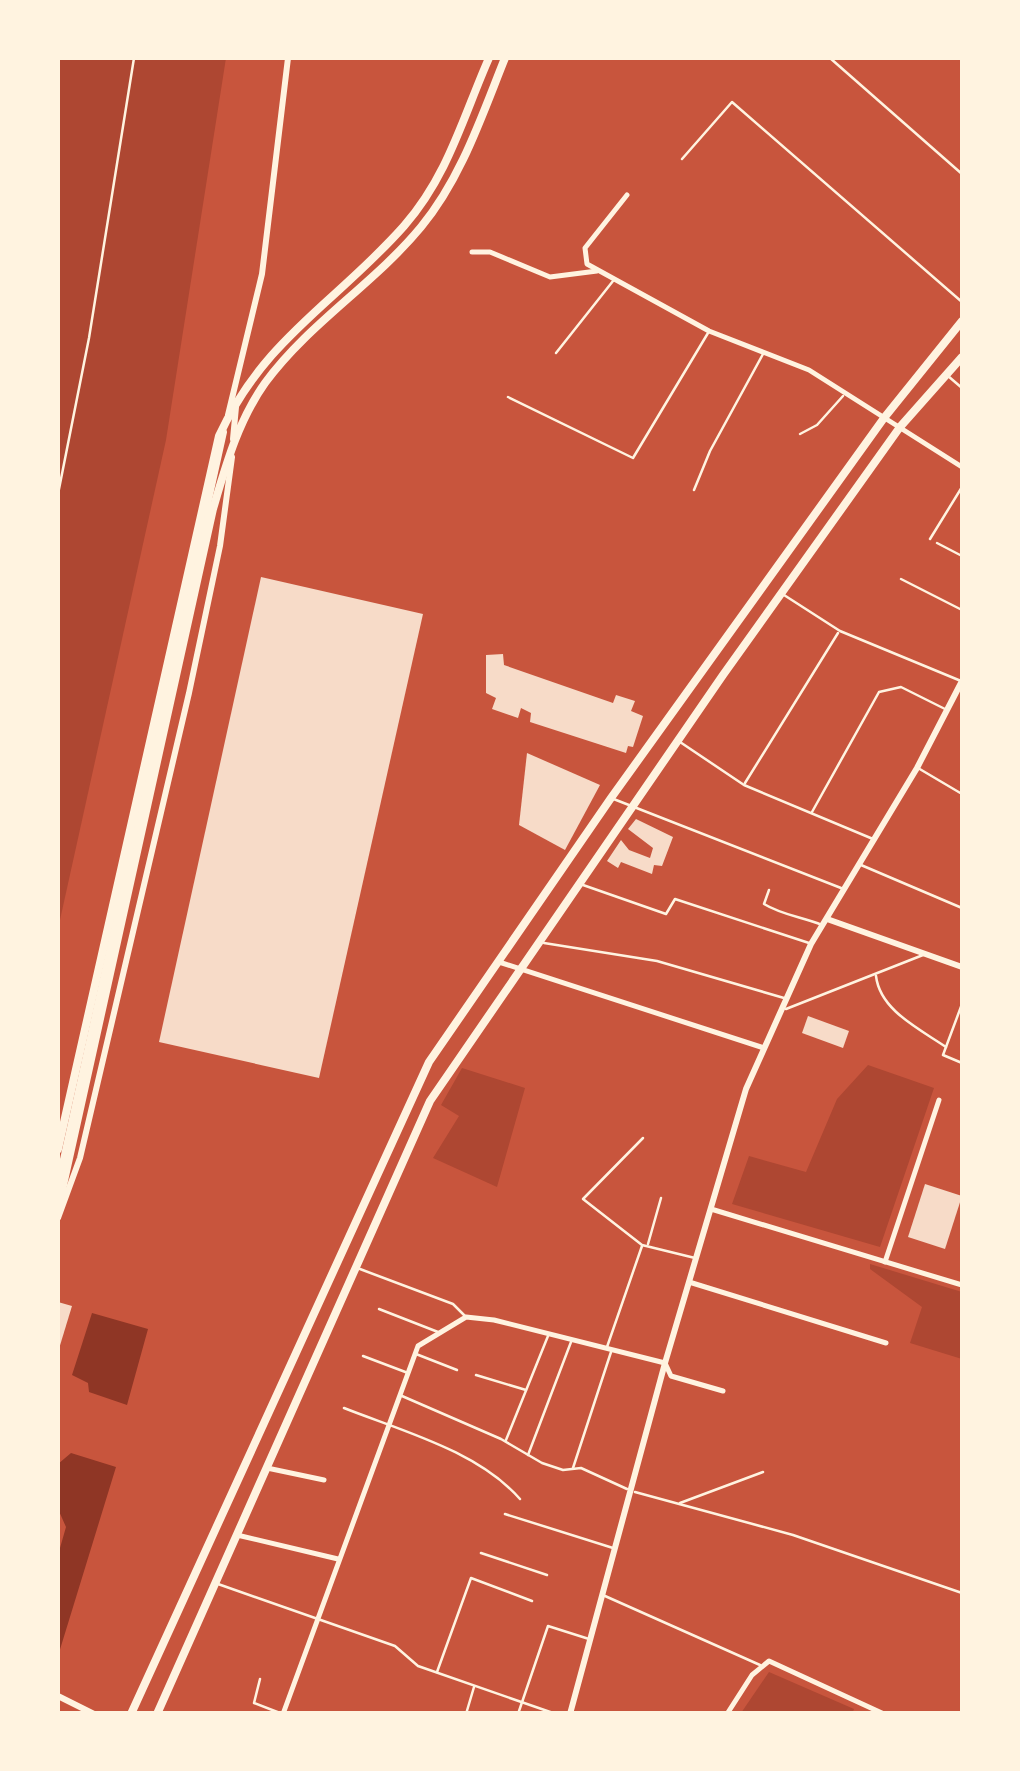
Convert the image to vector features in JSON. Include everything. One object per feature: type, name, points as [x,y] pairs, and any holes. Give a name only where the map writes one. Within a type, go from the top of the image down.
[{"type":"main road","points":[[58,1150],[219,436],[253,375],[288,333],[404,226],[451,159],[489,58]]},
{"type":"main road","points":[[58,1208],[213,509],[234,437],[264,384],[304,338],[422,226],[458,166],[504,58]]},
{"type":"main road","points":[[131,1714],[419,1078],[611,798],[884,418],[962,321]]},
{"type":"main road","points":[[156,1714],[353,1266],[430,1102],[577,883],[900,427],[962,356]]},
{"type":"street","points":[[58,1182],[262,274],[289,58]]},
{"type":"street","points":[[627,195],[585,248],[587,264],[709,331],[809,370],[962,467]]},
{"type":"street","points":[[472,252],[490,252],[550,277],[597,270]]},
{"type":"street","points":[[58,1218],[80,1158],[220,546],[240,371]]},
{"type":"street","points":[[570,1714],[665,1364],[746,1089],[811,944],[917,768],[960,693],[962,681]]},
{"type":"street","points":[[825,922],[962,968]]},
{"type":"street","points":[[116,924],[134,928]]},
{"type":"street","points":[[499,962],[764,1048]]},
{"type":"street","points":[[885,1262],[939,1100]]},
{"type":"street","points":[[711,1209],[962,1285]]},
{"type":"street","points":[[690,1282],[886,1344]]},
{"type":"street","points":[[282,1714],[418,1346],[466,1317],[665,1364],[671,1376],[723,1391]]},
{"type":"street","points":[[264,1467],[324,1480]]},
{"type":"street","points":[[234,1534],[338,1559]]},
{"type":"street","points":[[727,1714],[760,1665],[769,1661],[884,1714]]},
{"type":"street","points":[[58,1696],[94,1714]]},
{"type":"lane","points":[[830,58],[962,174]]},
{"type":"lane","points":[[682,159],[732,102],[962,302]]},
{"type":"lane","points":[[556,353],[614,280]]},
{"type":"lane","points":[[508,397],[633,458],[709,331]]},
{"type":"lane","points":[[694,490],[710,451],[764,353]]},
{"type":"lane","points":[[947,374],[962,388]]},
{"type":"lane","points":[[800,434],[817,424],[844,395]]},
{"type":"lane","points":[[930,539],[962,488]]},
{"type":"lane","points":[[901,579],[962,610]]},
{"type":"lane","points":[[782,594],[840,631],[962,681]]},
{"type":"lane","points":[[744,785],[840,631]]},
{"type":"lane","points":[[812,813],[880,692],[900,687],[948,710]]},
{"type":"lane","points":[[677,740],[744,785],[875,840]]},
{"type":"lane","points":[[917,768],[962,794]]},
{"type":"lane","points":[[611,798],[842,888]]},
{"type":"lane","points":[[860,865],[962,908]]},
{"type":"lane","points":[[577,883],[666,914],[675,899],[811,944]]},
{"type":"lane","points":[[769,890],[764,904],[782,915],[825,922]]},
{"type":"lane","points":[[536,942],[657,961],[786,998]]},
{"type":"lane","points":[[780,1011],[927,954]]},
{"type":"lane","points":[[876,974],[878,995],[886,1005],[946,1047]]},
{"type":"lane","points":[[962,1004],[942,1055],[962,1063]]},
{"type":"lane","points":[[643,1138],[582,1198],[645,1245],[696,1258]]},
{"type":"lane","points":[[573,1469],[661,1198]]},
{"type":"lane","points":[[336,1258],[453,1304],[466,1317]]},
{"type":"lane","points":[[379,1309],[438,1332]]},
{"type":"lane","points":[[505,1441],[549,1335]]},
{"type":"lane","points":[[528,1455],[572,1340]]},
{"type":"lane","points":[[415,1354],[456,1370]]},
{"type":"lane","points":[[363,1356],[408,1373]]},
{"type":"lane","points":[[476,1374],[526,1390]]},
{"type":"lane","points":[[400,1395],[505,1441],[542,1464],[581,1468],[631,1491],[793,1535],[962,1592]]},
{"type":"lane","points":[[344,1408],[464,1459],[505,1482],[520,1499]]},
{"type":"lane","points":[[678,1504],[763,1472]]},
{"type":"lane","points":[[505,1514],[615,1548]]},
{"type":"lane","points":[[481,1553],[547,1575]]},
{"type":"lane","points":[[436,1673],[472,1578],[532,1601]]},
{"type":"lane","points":[[213,1583],[395,1646],[418,1666],[556,1714]]},
{"type":"lane","points":[[603,1596],[760,1665]]},
{"type":"lane","points":[[518,1714],[548,1626],[591,1640]]},
{"type":"lane","points":[[260,1679],[254,1703],[282,1714]]},
{"type":"lane","points":[[466,1714],[474,1686]]},
{"type":"path","points":[[58,494],[89,338],[134,58]]},
{"type":"path","points":[[930,539],[962,556]]},
{"type":"shaded area","points":[[58,58],[226,58],[166,440],[58,929]]},
{"type":"shaded area","points":[[868,1065],[934,1088],[880,1247],[732,1204],[749,1156],[806,1172],[837,1099]]},
{"type":"shaded area","points":[[462,1068],[525,1088],[497,1187],[433,1158],[459,1116],[441,1105]]},
{"type":"shaded area","points":[[870,1264],[962,1292],[962,1359],[910,1343],[922,1307],[870,1269]]},
{"type":"shaded area","points":[[92,1313],[148,1329],[127,1405],[89,1392],[88,1383],[72,1375]]},
{"type":"shaded area","points":[[71,1453],[116,1467],[58,1656],[58,1555],[66,1527],[58,1509],[58,1464]]},
{"type":"shaded area","points":[[769,1672],[854,1709],[852,1714],[741,1713]]},
{"type":"building","points":[[261,577],[423,614],[319,1078],[159,1042]]},
{"type":"building","points":[[503,654],[504,665],[613,703],[616,695],[635,701],[631,711],[643,716],[633,747],[628,746],[626,753],[530,722],[531,713],[521,708],[518,718],[492,709],[496,698],[486,693],[486,655]]},
{"type":"building","points":[[527,753],[600,785],[565,850],[519,825]]},
{"type":"building","points":[[636,819],[673,837],[662,866],[654,865],[652,874],[621,862],[618,868],[607,861],[621,840],[629,850],[650,858],[653,848],[628,829]]},
{"type":"building","points":[[808,1016],[849,1031],[843,1048],[802,1033]]},
{"type":"building","points":[[925,1184],[962,1196],[945,1249],[908,1237]]},
{"type":"building","points":[[58,1302],[72,1306],[58,1352]]}]
